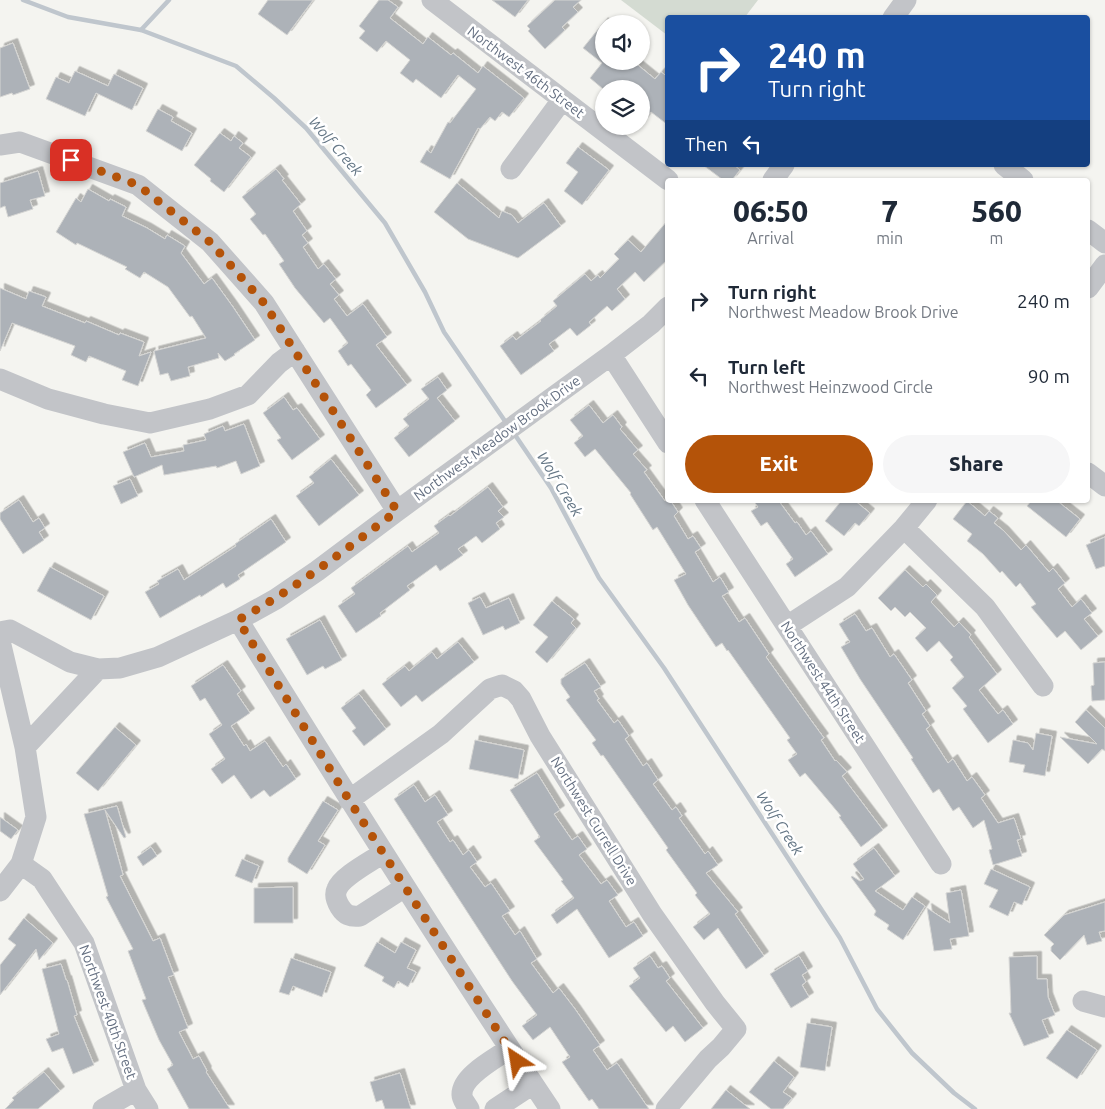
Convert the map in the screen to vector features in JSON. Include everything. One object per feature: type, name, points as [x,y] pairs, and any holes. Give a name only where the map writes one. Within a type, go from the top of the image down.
[{"type":"street","name":"Northwest 46th Street","points":[[432,0],[665,178]]},
{"type":"street","points":[[895,15],[906,0]]},
{"type":"street","points":[[511,169],[562,100]]},
{"type":"street","points":[[0,145],[20,142],[138,185],[210,242],[264,303],[397,511]]},
{"type":"street","points":[[774,178],[783,167]]},
{"type":"street","points":[[1007,167],[1020,178]]},
{"type":"street","points":[[1090,232],[1105,243]]},
{"type":"street","points":[[1090,285],[1105,265]]},
{"type":"street","name":"Northwest Meadow Brook Drive","points":[[0,632],[10,630],[70,662],[98,669],[120,668],[158,656],[238,620],[276,599],[317,571],[611,355],[665,310]]},
{"type":"street","points":[[0,379],[48,399],[104,414],[150,423],[210,409],[248,396],[279,363],[295,351]]},
{"type":"street","points":[[611,355],[665,438]]},
{"type":"street","points":[[1090,475],[1105,486]]},
{"type":"street","name":"Northwest 44th Street","points":[[707,503],[941,864]]},
{"type":"street","points":[[787,626],[847,587],[904,528],[925,503]]},
{"type":"street","points":[[904,528],[985,607],[1043,686]]},
{"type":"street","points":[[238,620],[383,854],[550,1109]]},
{"type":"street","points":[[0,641],[24,747],[36,817],[21,864],[0,891]]},
{"type":"street","points":[[24,747],[98,669]]},
{"type":"street","name":"Northwest Currell Drive","points":[[349,800],[441,734],[490,689],[502,685],[514,691],[521,699],[540,736],[652,914],[715,1003],[736,1029],[666,1109]]},
{"type":"street","points":[[383,854],[342,881],[336,890],[336,901],[344,914],[352,917],[360,916],[405,886]]},
{"type":"street","name":"Northwest 40th Street","points":[[21,864],[42,879],[84,943],[136,1090],[148,1109]]},
{"type":"street","points":[[1083,1001],[1105,1007]]},
{"type":"street","points":[[470,1109],[462,1096],[464,1085],[471,1076],[509,1049]]},
{"type":"street","points":[[495,1109],[533,1084]]},
{"type":"street","points":[[102,1109],[136,1090]]},
{"type":"shaded area","points":[[621,0],[758,0],[747,15],[665,15],[665,33],[650,22],[650,15],[641,15]]},
{"type":"building","points":[[268,0],[313,0],[287,35],[258,14]]},
{"type":"building","points":[[379,0],[388,0],[398,7],[390,18],[423,44],[428,37],[451,55],[453,53],[478,73],[483,66],[524,98],[509,117],[502,112],[495,121],[490,117],[480,129],[478,128],[450,179],[420,162],[427,150],[431,153],[448,122],[450,123],[476,89],[458,75],[441,98],[416,79],[413,83],[400,73],[410,60],[386,41],[377,52],[359,38],[365,31],[359,26]]},
{"type":"building","points":[[492,0],[528,0],[515,17]]},
{"type":"building","points":[[555,0],[581,0],[573,7],[578,12],[562,27],[565,30],[545,49],[528,31],[530,29],[527,26]]},
{"type":"building","points":[[595,33],[595,57],[583,48]]},
{"type":"building","points":[[13,43],[30,89],[0,97],[0,48]]},
{"type":"building","points":[[596,70],[644,70],[655,79],[661,72],[665,75],[665,123],[651,112],[650,113],[650,80],[595,80],[595,82],[590,78]]},
{"type":"building","points":[[75,71],[108,86],[114,74],[143,88],[132,110],[96,93],[85,116],[46,99],[56,77],[69,83]]},
{"type":"building","points":[[158,109],[173,117],[171,121],[192,133],[182,151],[146,131]]},
{"type":"building","points":[[220,133],[231,141],[234,136],[243,143],[239,148],[251,157],[224,192],[194,165]]},
{"type":"building","points":[[578,147],[609,170],[582,205],[564,191],[578,172],[566,163]]},
{"type":"building","points":[[706,167],[736,167],[740,170],[734,178],[720,178]]},
{"type":"building","points":[[276,169],[284,179],[282,180],[301,204],[293,211],[307,231],[302,235],[308,243],[303,247],[318,269],[324,264],[336,279],[330,284],[339,295],[334,299],[347,316],[363,304],[387,337],[376,345],[407,385],[376,408],[366,395],[371,390],[351,364],[348,366],[338,351],[348,343],[330,318],[324,323],[295,288],[279,264],[284,261],[265,234],[263,235],[250,219],[256,214],[242,197]]},
{"type":"building","points":[[38,171],[45,196],[30,200],[33,209],[8,217],[5,206],[0,208],[0,183]]},
{"type":"building","points":[[457,183],[499,218],[502,211],[512,215],[518,223],[544,203],[561,226],[518,258],[468,239],[434,212]]},
{"type":"building","points":[[88,189],[109,201],[110,199],[126,207],[122,216],[165,239],[167,235],[185,246],[181,253],[204,284],[212,278],[255,340],[225,361],[218,353],[219,358],[188,367],[190,376],[171,381],[168,373],[160,375],[154,351],[206,338],[192,316],[190,317],[168,287],[144,272],[140,278],[125,269],[127,267],[77,243],[76,245],[56,232],[76,198],[81,202]]},
{"type":"building","points":[[665,224],[665,262],[644,282],[635,272],[617,289],[625,299],[612,311],[607,306],[589,322],[591,325],[577,336],[570,328],[549,344],[554,351],[521,375],[500,346],[513,336],[516,340],[541,321],[557,306],[553,301],[585,274],[591,281],[598,275],[600,278],[619,259],[614,254],[628,240],[641,252]]},
{"type":"building","points":[[0,288],[26,299],[29,291],[46,297],[42,306],[119,335],[120,333],[144,342],[139,356],[151,352],[138,386],[122,380],[126,371],[89,356],[86,362],[71,355],[75,346],[12,323],[0,351]]},
{"type":"building","points":[[438,377],[447,390],[437,398],[455,421],[409,457],[394,438],[409,426],[403,419],[429,399],[421,389]]},
{"type":"building","points":[[284,397],[293,410],[297,408],[320,439],[292,460],[277,440],[281,438],[263,413]]},
{"type":"building","points":[[589,405],[603,423],[613,415],[622,427],[620,429],[638,450],[633,454],[647,470],[644,472],[665,503],[672,503],[678,512],[674,516],[688,539],[693,536],[701,548],[695,552],[713,582],[720,577],[729,592],[722,596],[739,622],[745,618],[769,654],[766,657],[824,738],[821,740],[835,761],[847,772],[842,776],[883,830],[861,847],[839,817],[841,816],[805,773],[800,777],[788,760],[797,754],[787,740],[790,738],[728,650],[722,643],[716,647],[688,605],[674,580],[686,574],[657,527],[653,530],[631,493],[595,449],[585,457],[574,443],[583,436],[570,420]]},
{"type":"building","points":[[244,424],[260,466],[241,474],[236,461],[217,468],[216,466],[164,475],[162,465],[134,477],[123,452],[145,443],[151,457],[184,451],[183,445],[206,440],[204,434],[223,426],[225,431]]},
{"type":"building","points":[[331,459],[359,495],[319,526],[296,496],[314,483],[309,477]]},
{"type":"building","points":[[130,479],[138,496],[121,504],[113,486]]},
{"type":"building","points":[[488,487],[503,507],[498,511],[504,517],[496,523],[500,529],[482,543],[476,536],[458,549],[463,555],[440,571],[436,565],[407,586],[410,590],[380,613],[381,616],[356,633],[338,606],[355,594],[351,588],[408,546],[412,552],[439,533],[434,526]]},
{"type":"building","points":[[19,500],[33,522],[39,518],[45,528],[39,532],[44,540],[23,554],[0,519],[0,513]]},
{"type":"building","points":[[755,503],[780,503],[806,535],[811,531],[828,554],[795,577],[786,564],[793,559],[767,522],[761,526],[751,511],[758,507]]},
{"type":"building","points":[[840,503],[858,503],[870,513],[859,526],[855,523],[844,536],[825,521]]},
{"type":"building","points":[[965,503],[969,503],[985,516],[989,511],[998,518],[994,523],[1021,550],[1026,545],[1049,572],[1053,568],[1065,583],[1058,589],[1072,607],[1081,599],[1092,613],[1084,619],[1098,636],[1081,650],[1065,631],[1057,638],[1031,607],[1036,604],[1020,583],[1016,587],[1002,571],[1000,573],[983,554],[967,541],[972,534],[953,519]]},
{"type":"building","points":[[1030,503],[1060,503],[1080,519],[1066,537],[1027,506]]},
{"type":"building","points":[[271,519],[286,542],[238,575],[240,579],[226,588],[223,583],[201,597],[200,595],[160,618],[145,592],[159,584],[157,581],[178,569],[184,580],[236,546],[235,544]]},
{"type":"building","points":[[1105,537],[1105,566],[1096,569],[1086,545]]},
{"type":"building","points":[[50,567],[104,596],[91,620],[37,591]]},
{"type":"building","points":[[905,570],[923,587],[926,584],[937,595],[931,602],[954,627],[959,622],[971,635],[969,637],[997,674],[979,690],[998,714],[1003,710],[1013,724],[988,743],[963,709],[967,706],[952,688],[964,677],[950,660],[953,657],[939,641],[927,652],[915,638],[926,628],[910,612],[905,617],[895,607],[891,611],[878,598]]},
{"type":"building","points":[[480,597],[486,608],[509,598],[520,623],[505,630],[503,626],[483,635],[468,603]]},
{"type":"building","points":[[552,601],[574,619],[571,623],[576,628],[547,663],[535,652],[548,637],[533,625]]},
{"type":"building","points":[[855,614],[866,631],[872,628],[890,657],[894,654],[912,680],[908,683],[926,711],[922,714],[930,726],[926,729],[948,763],[953,759],[967,781],[972,777],[985,795],[981,798],[998,823],[1014,818],[1021,839],[1017,840],[1022,856],[993,865],[989,850],[992,849],[984,820],[973,828],[959,807],[953,811],[939,789],[933,793],[911,759],[913,758],[841,647],[850,642],[839,624]]},
{"type":"building","points":[[320,620],[342,660],[325,669],[323,666],[307,675],[286,639]]},
{"type":"building","points":[[458,642],[474,662],[422,702],[416,695],[401,707],[382,684],[405,666],[409,671],[432,652],[437,659]]},
{"type":"building","points":[[1105,662],[1105,700],[1092,701],[1091,686],[1094,685],[1093,663]]},
{"type":"building","points":[[585,663],[601,687],[594,691],[599,699],[597,700],[614,723],[618,720],[629,736],[625,739],[643,766],[647,763],[658,780],[653,784],[672,810],[676,807],[682,816],[679,818],[705,854],[708,851],[718,865],[706,873],[738,912],[735,914],[764,956],[746,969],[718,928],[704,940],[693,927],[710,914],[695,895],[697,893],[666,850],[668,848],[603,755],[601,756],[592,743],[596,740],[566,700],[570,697],[561,684],[561,679]]},
{"type":"building","points":[[223,665],[241,691],[237,694],[250,713],[231,726],[244,746],[246,744],[250,751],[265,741],[283,767],[286,764],[296,779],[270,797],[264,790],[251,799],[234,775],[222,784],[211,769],[225,759],[209,734],[222,725],[205,698],[200,701],[191,686]]},
{"type":"building","points":[[359,694],[386,729],[364,746],[352,731],[356,728],[341,708]]},
{"type":"building","points":[[1086,710],[1105,728],[1105,751],[1102,749],[1088,764],[1060,737],[1097,744],[1075,722]]},
{"type":"building","points":[[115,727],[136,745],[98,791],[76,773]]},
{"type":"building","points":[[1036,733],[1052,736],[1045,776],[1023,772],[1025,765],[1009,762],[1013,740],[1028,743],[1033,750]]},
{"type":"building","points":[[475,740],[524,750],[518,779],[469,769]]},
{"type":"building","points":[[537,773],[560,810],[554,814],[572,840],[578,836],[587,849],[579,855],[601,884],[607,880],[618,895],[609,901],[626,927],[634,922],[643,936],[609,958],[577,909],[557,924],[551,915],[574,898],[534,841],[540,837],[510,790]]},
{"type":"building","points":[[414,785],[425,802],[435,795],[448,815],[437,822],[450,842],[453,840],[463,855],[469,850],[477,862],[470,867],[485,887],[491,883],[510,911],[502,916],[515,935],[520,931],[537,959],[531,963],[553,993],[559,988],[575,1009],[600,1045],[593,1050],[607,1070],[617,1063],[649,1109],[599,1109],[592,1099],[589,1101],[562,1062],[570,1057],[550,1027],[533,1040],[522,1026],[537,1015],[512,981],[394,799]]},
{"type":"building","points":[[323,801],[338,810],[318,841],[325,845],[307,874],[288,862],[288,858]]},
{"type":"building","points":[[117,806],[126,837],[124,838],[105,810],[123,875],[120,876],[153,941],[160,938],[174,975],[168,977],[188,1028],[179,1032],[193,1059],[199,1056],[206,1072],[230,1109],[189,1109],[167,1069],[173,1065],[159,1040],[142,1000],[146,999],[128,951],[133,949],[106,897],[108,896],[84,814]]},
{"type":"building","points":[[0,817],[18,830],[11,839],[0,831]]},
{"type":"building","points":[[151,847],[157,856],[143,866],[137,857]]},
{"type":"building","points":[[874,848],[895,876],[875,891],[903,910],[912,897],[925,906],[903,940],[887,929],[889,925],[874,915],[876,911],[851,877],[860,881],[864,879],[853,864]]},
{"type":"building","points":[[242,859],[259,866],[252,883],[235,876]]},
{"type":"building","points":[[991,869],[1030,887],[1022,905],[1014,902],[1008,916],[989,907],[998,890],[984,884]]},
{"type":"building","points":[[293,887],[293,923],[254,923],[254,888]]},
{"type":"building","points":[[961,890],[969,936],[950,939],[952,949],[934,951],[927,908],[950,923],[946,893]]},
{"type":"building","points":[[1105,902],[1105,931],[1099,932],[1102,941],[1087,945],[1084,935],[1060,960],[1051,951],[1051,947],[1054,944],[1044,935],[1064,915]]},
{"type":"building","points":[[24,918],[53,943],[39,960],[36,949],[0,995],[0,965],[16,945],[8,939]]},
{"type":"building","points":[[377,942],[395,953],[401,942],[416,950],[407,968],[416,972],[408,987],[398,981],[394,988],[382,981],[384,977],[364,966]]},
{"type":"building","points":[[650,956],[658,968],[662,966],[670,978],[666,981],[703,1028],[685,1042],[673,1026],[666,1032],[629,986],[640,978],[633,968]]},
{"type":"building","points":[[799,956],[808,971],[802,975],[806,982],[802,985],[809,997],[791,1008],[770,974]]},
{"type":"building","points":[[1037,956],[1037,979],[1047,979],[1048,997],[1055,1015],[1042,1020],[1049,1037],[1024,1046],[1009,1013],[1011,1013],[1009,957]]},
{"type":"building","points":[[291,958],[331,972],[322,997],[293,986],[289,995],[279,992]]},
{"type":"building","points":[[61,964],[77,1015],[74,1016],[94,1065],[73,1074],[63,1048],[52,1052],[46,1039],[59,1034],[42,969]]},
{"type":"building","points":[[807,1023],[832,1027],[825,1071],[800,1067]]},
{"type":"building","points":[[1067,1030],[1097,1050],[1077,1079],[1046,1058]]},
{"type":"building","points":[[774,1061],[794,1077],[783,1092],[792,1098],[783,1109],[771,1109],[749,1092]]},
{"type":"building","points":[[44,1072],[60,1091],[38,1109],[5,1109],[14,1100],[12,1098]]},
{"type":"building","points":[[400,1073],[411,1109],[385,1109],[382,1100],[376,1102],[370,1082]]},
{"type":"building","points":[[726,1090],[750,1109],[711,1109]]},
{"type":"waterway","name":"Wolf Creek","points":[[23,0],[68,17],[141,30],[236,66],[274,98],[306,128],[385,223],[425,292],[444,332],[507,424]]},
{"type":"waterway","points":[[141,30],[169,0]]},
{"type":"waterway","name":"Wolf Creek","points":[[513,432],[551,488],[599,578],[664,668],[840,938],[877,1009],[912,1053],[954,1093],[975,1109]]},
{"type":"route","points":[[71,160],[138,185],[210,242],[264,303],[397,511],[317,571],[276,599],[238,620],[349,800],[517,1061]]}]
